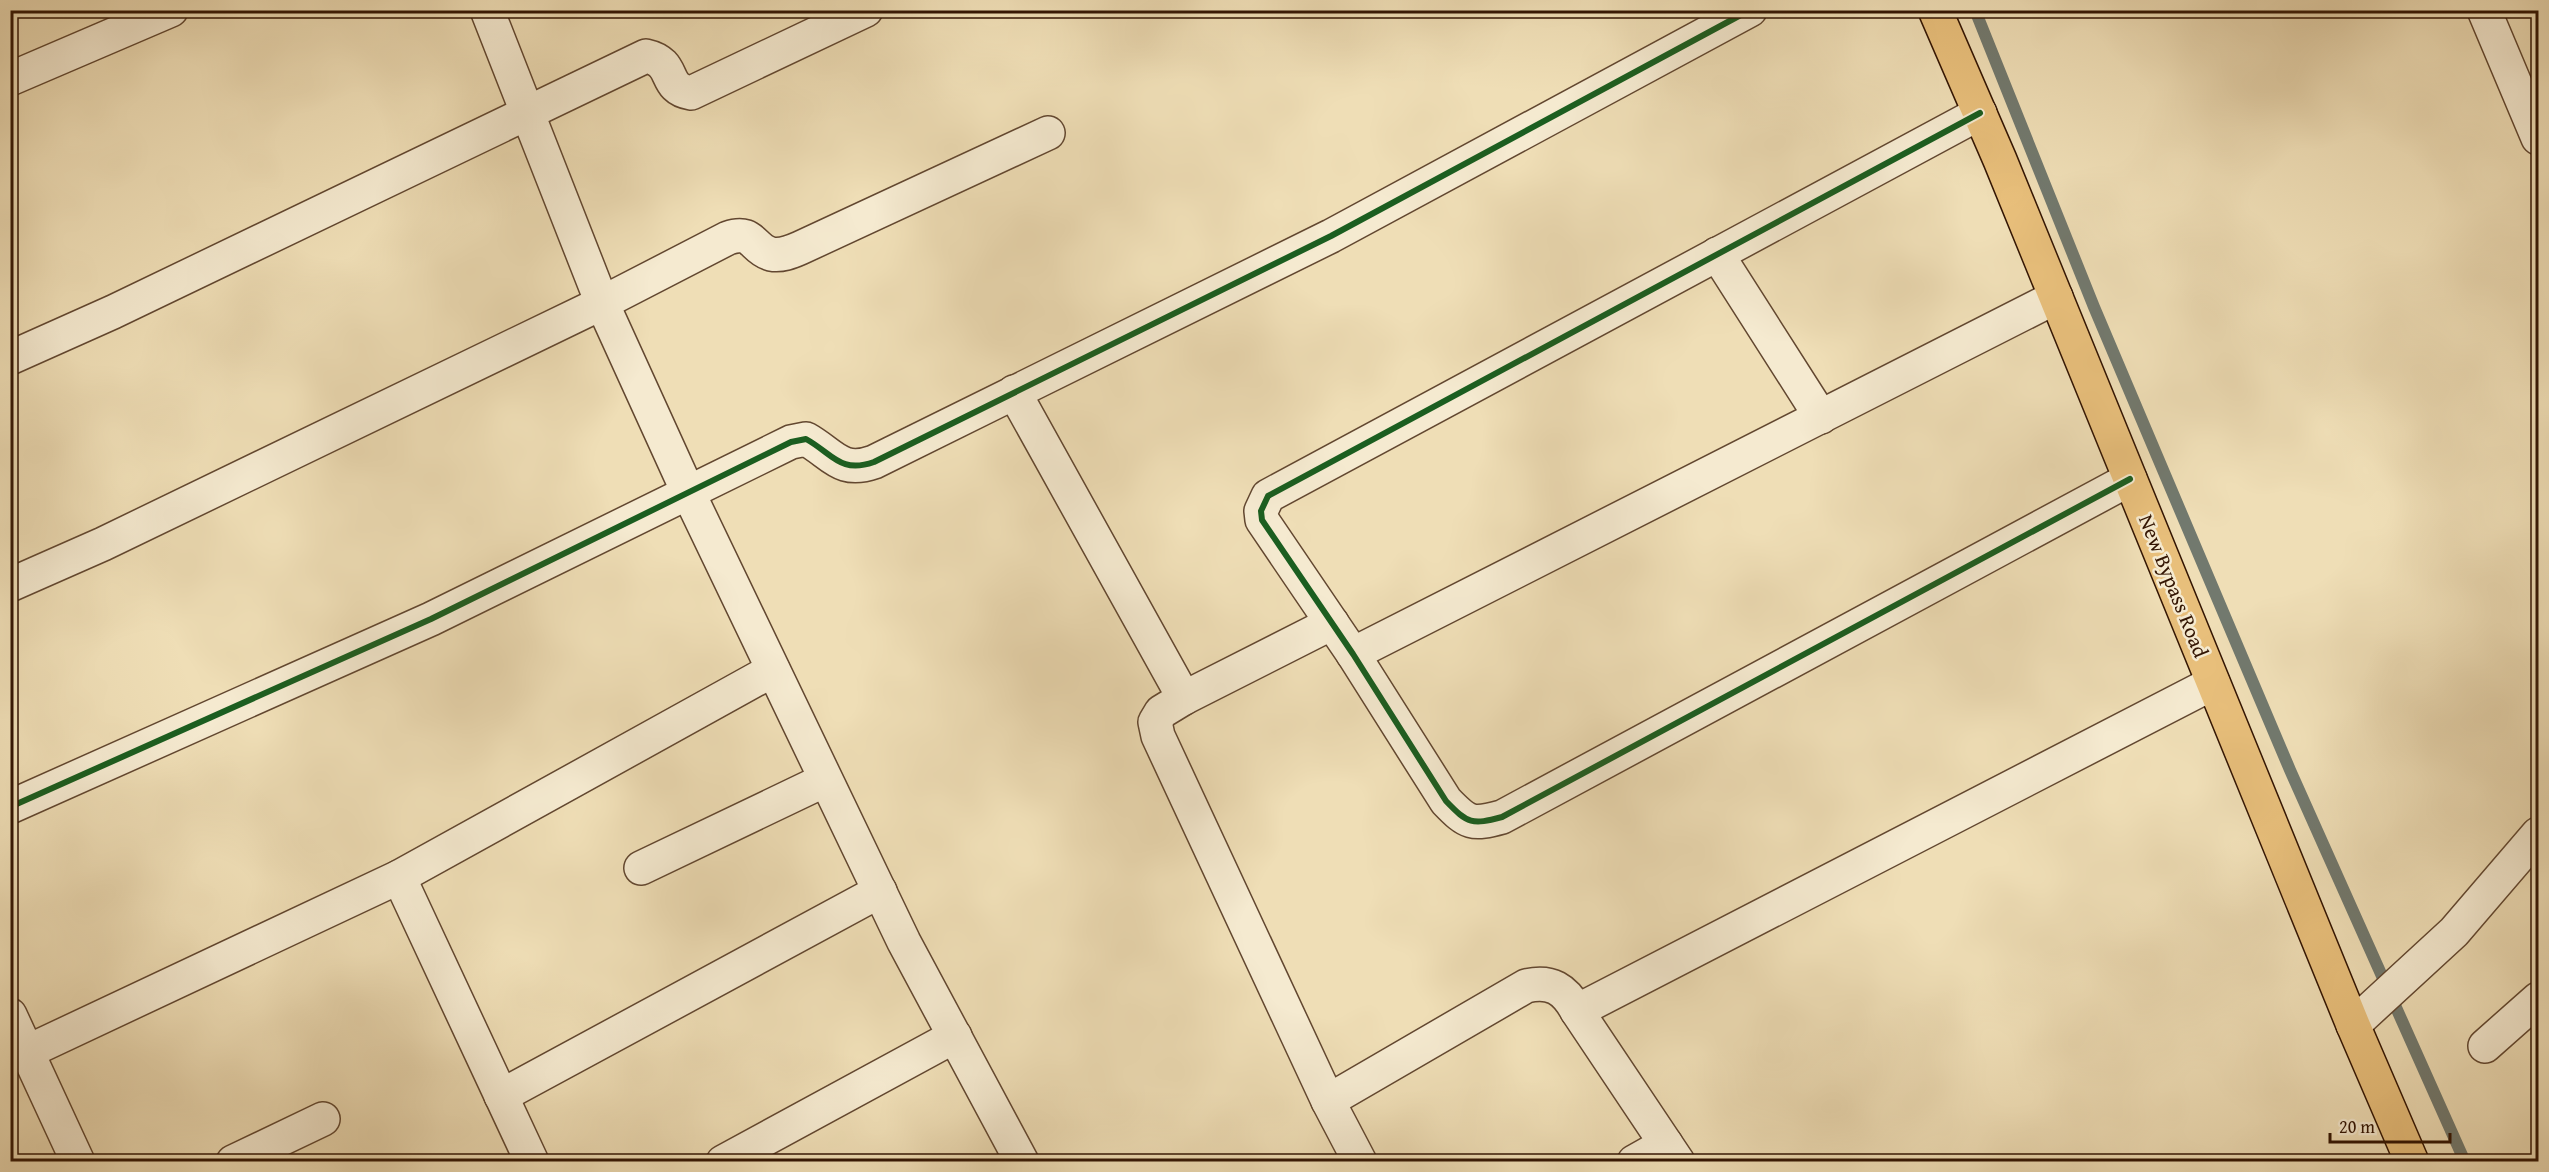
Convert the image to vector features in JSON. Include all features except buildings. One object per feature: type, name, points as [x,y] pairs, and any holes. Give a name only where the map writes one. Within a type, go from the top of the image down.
[{"type":"main road","name":"New Bypass Road","points":[[1935,10],[2056,297],[2353,1025],[2412,1161]]},
{"type":"street","points":[[10,79],[171,10]]},
{"type":"street","points":[[487,10],[602,303],[688,492],[880,891],[1022,1161]]},
{"type":"street","points":[[10,358],[113,312],[646,56],[657,58],[666,66],[673,85],[680,91],[691,93],[866,10]]},
{"type":"street","points":[[10,807],[430,619],[791,442],[806,439],[820,447],[832,459],[847,466],[861,466],[1331,236],[1750,10]]},
{"type":"street","points":[[2484,10],[2538,138]]},
{"type":"street","points":[[1980,113],[1268,496],[1260,511],[1262,520],[1353,654],[1446,801],[1460,817],[1478,823],[1502,817],[2130,479]]},
{"type":"street","points":[[10,585],[104,544],[739,235],[751,238],[769,254],[783,254],[800,249],[1048,133]]},
{"type":"street","points":[[1718,254],[1821,417]]},
{"type":"street","points":[[1353,654],[2056,297]]},
{"type":"street","points":[[1014,392],[1184,698]]},
{"type":"street","points":[[1332,622],[1184,698],[1161,712],[1155,722],[1158,736],[1329,1101],[1360,1161]]},
{"type":"street","points":[[29,1051],[399,877],[773,670]]},
{"type":"street","points":[[1577,1011],[2213,683]]},
{"type":"street","points":[[641,868],[825,780]]},
{"type":"street","points":[[2353,1025],[2454,932],[2538,834]]},
{"type":"street","points":[[399,877],[532,1161]]},
{"type":"street","points":[[501,1096],[880,891]]},
{"type":"street","points":[[1329,1101],[1526,986],[1539,983],[1555,986],[1569,996],[1672,1153],[1634,1161]]},
{"type":"street","points":[[2485,1046],[2538,999]]},
{"type":"street","points":[[10,1015],[29,1051],[78,1161]]},
{"type":"street","points":[[723,1161],[955,1036]]},
{"type":"street","points":[[233,1161],[323,1119]]},
{"type":"waterway","points":[[1975,10],[2094,307],[2290,770],[2465,1162]]},
{"type":"cycle path","points":[[10,807],[431,619],[791,442],[806,439],[837,461],[853,466],[874,462],[1331,236],[1750,10]]},
{"type":"cycle path","points":[[1980,113],[1268,496],[1261,511],[1262,520],[1353,654],[1446,801],[1465,818],[1477,822],[1502,817],[2130,479]]}]
